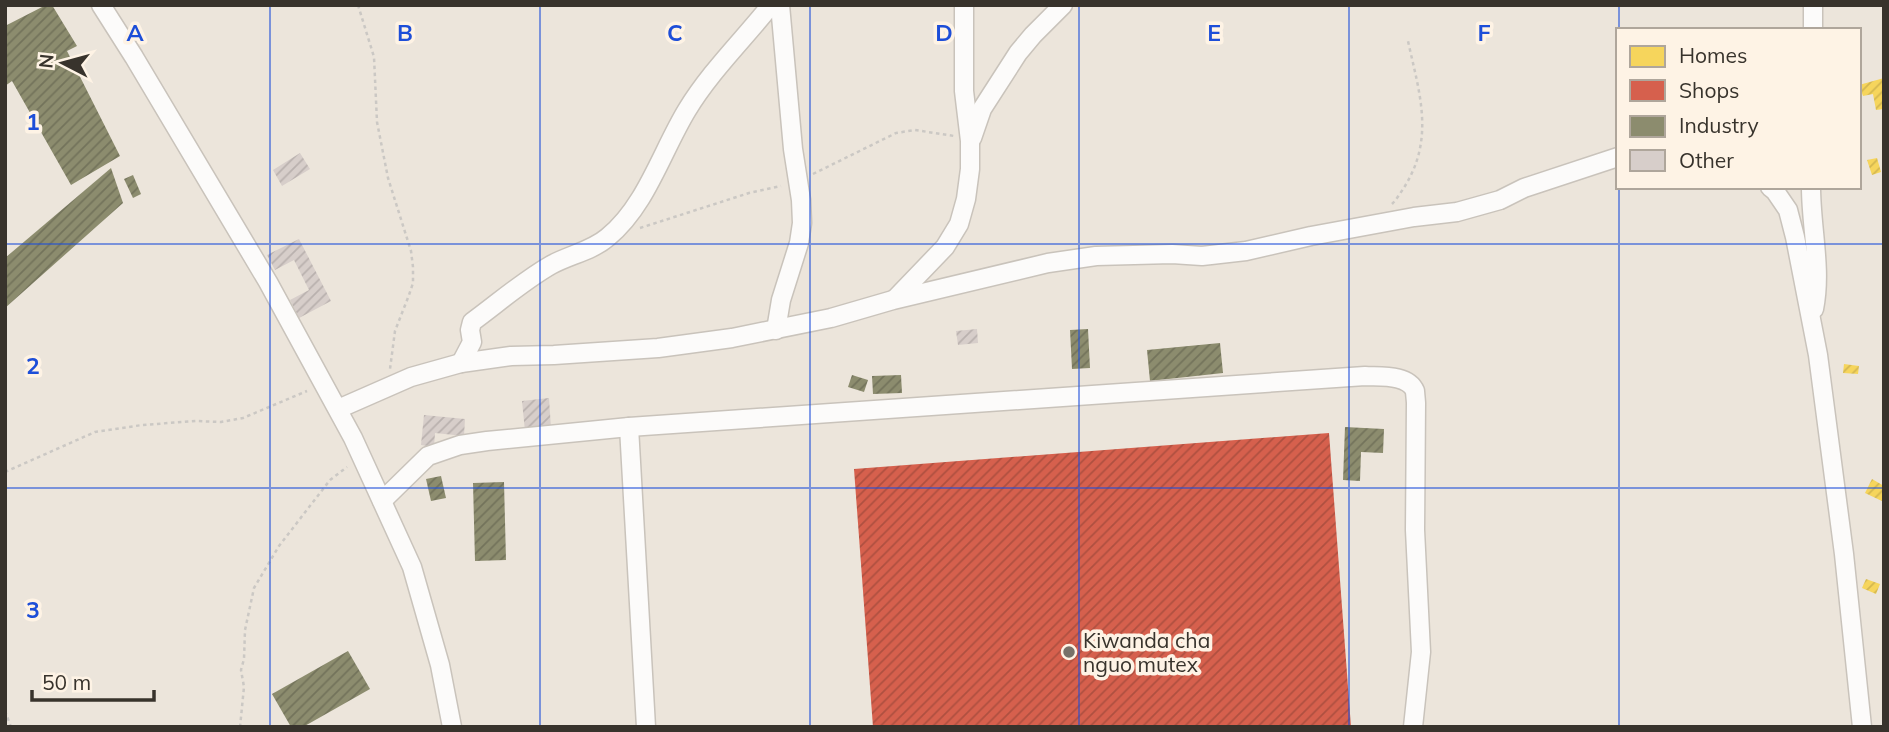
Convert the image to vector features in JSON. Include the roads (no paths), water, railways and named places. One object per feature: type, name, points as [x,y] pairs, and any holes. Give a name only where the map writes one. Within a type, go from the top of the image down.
[{"type":"street","points":[[101,5],[268,282],[361,456],[412,567],[440,665],[452,727]]},
{"type":"street","points":[[461,363],[472,342],[472,322],[550,266],[609,237],[645,189],[686,111],[707,80],[771,5]]},
{"type":"street","points":[[776,330],[802,223],[780,5]]},
{"type":"street","points":[[893,300],[945,247],[959,224],[970,169],[970,141],[964,91],[964,5]]},
{"type":"street","points":[[970,141],[991,92],[1033,34],[1063,5]]},
{"type":"street","points":[[1813,5],[1813,28]]},
{"type":"street","points":[[338,409],[411,377],[461,363],[511,356],[658,348],[732,338],[831,318],[893,300],[1048,263],[1096,256],[1202,256],[1246,251],[1368,225],[1457,212],[1500,200],[1524,188],[1616,158]]},
{"type":"street","points":[[1772,189],[1788,210],[1818,355],[1842,533],[1862,727]]},
{"type":"street","points":[[1811,189],[1817,293],[1811,324]]},
{"type":"street","points":[[382,501],[428,456],[445,449],[487,441],[629,427],[1365,376],[1399,379],[1415,391],[1416,403],[1415,530],[1421,652],[1413,727]]},
{"type":"street","points":[[629,427],[646,727]]},
{"type":"place","name":"Kiwanda cha nguo mutex","points":[[1069,652]]}]
